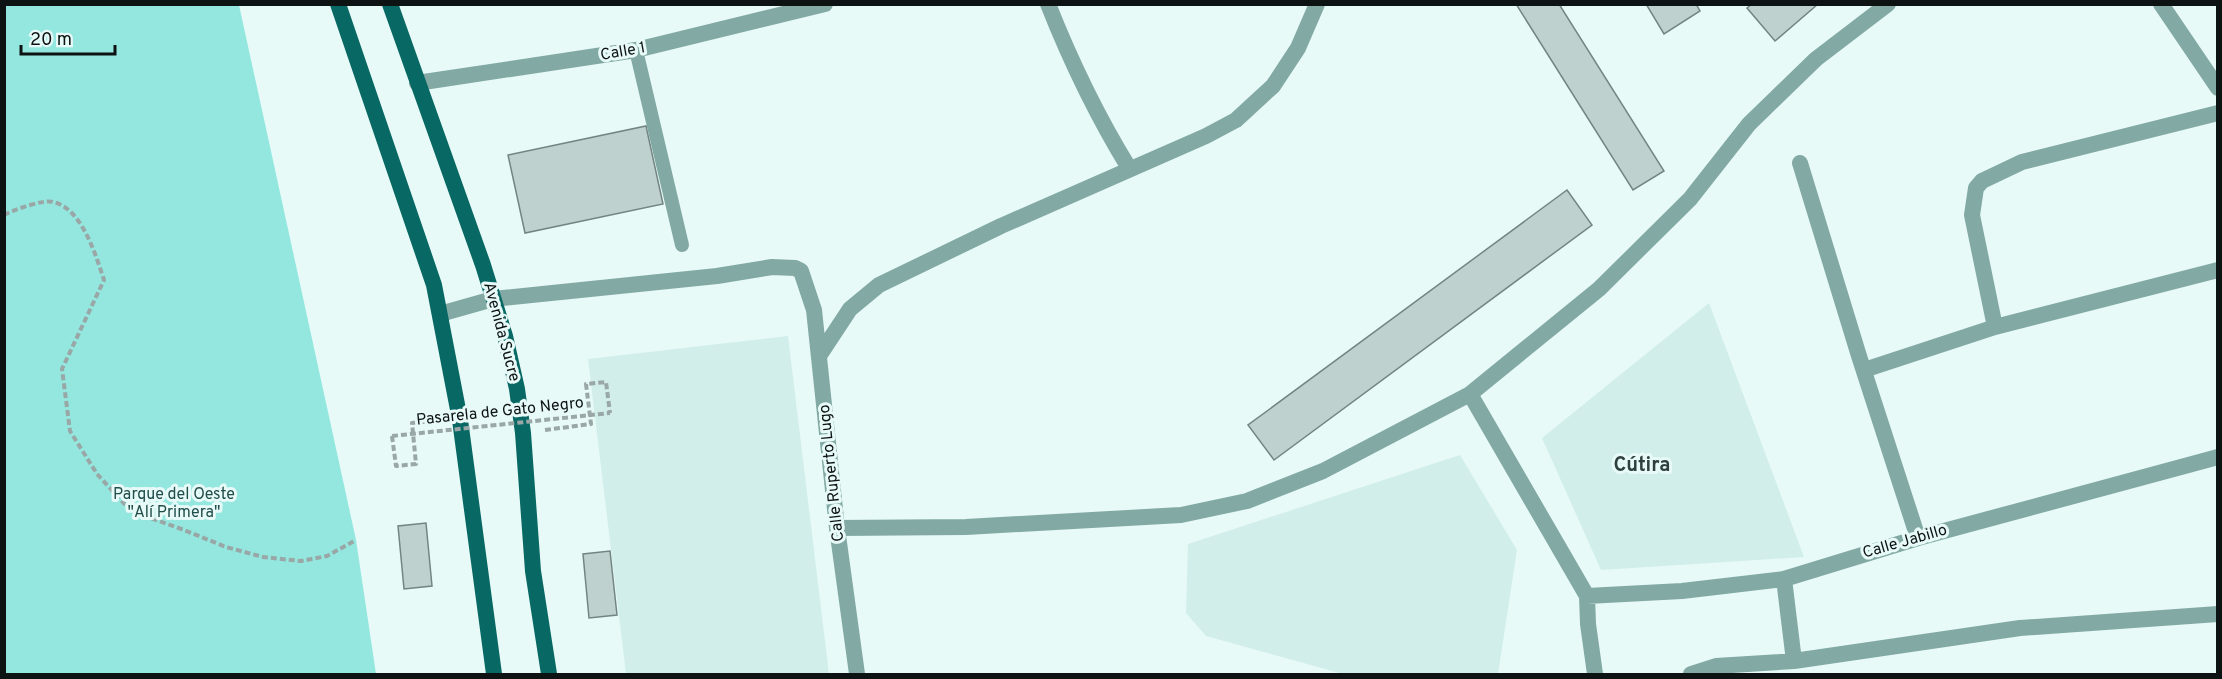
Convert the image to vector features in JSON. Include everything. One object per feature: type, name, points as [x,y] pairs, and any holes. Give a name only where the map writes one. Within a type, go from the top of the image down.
[{"type":"main road","points":[[338,4],[434,285],[460,420],[494,675]]},
{"type":"main road","name":"Avenida Sucre","points":[[390,4],[506,336],[523,433],[533,571],[549,675]]},
{"type":"street","name":"Calle 1","points":[[417,83],[636,50],[825,4]]},
{"type":"street","points":[[1048,4],[1101,122],[1129,168]]},
{"type":"street","points":[[819,356],[850,309],[879,285],[1000,226],[1206,136],[1236,120],[1273,86],[1298,48],[1317,4]]},
{"type":"street","points":[[837,528],[966,527],[1181,515],[1247,501],[1323,471],[1470,394],[1599,289],[1690,199],[1749,124],[1816,59],[1888,4]]},
{"type":"street","points":[[2161,4],[2217,88]]},
{"type":"street","points":[[1995,327],[1972,215],[1976,188],[1982,181],[2022,162],[2217,113]]},
{"type":"street","points":[[1800,163],[1918,538]]},
{"type":"street","name":"Calle Ruperto Lugo","points":[[493,299],[785,267],[795,268],[802,273],[814,310],[837,528],[857,675]]},
{"type":"street","points":[[1864,370],[1995,327],[2217,270]]},
{"type":"street","points":[[440,314],[493,299]]},
{"type":"street","points":[[1470,394],[1587,596],[1588,624],[1595,675]]},
{"type":"street","name":"Calle Jabillo","points":[[1587,596],[1682,591],[1784,579],[1918,538],[2217,457]]},
{"type":"street","points":[[1784,579],[1794,661]]},
{"type":"street","points":[[1691,675],[1716,666],[1794,661],[2020,628],[2217,614]]},
{"type":"lane","points":[[636,50],[682,245]]},
{"type":"path","points":[[4,215],[52,201],[69,210],[94,247],[104,280],[62,369],[70,431],[97,474],[130,511],[226,548],[264,557],[301,561],[327,556],[356,540]]},
{"type":"path","name":"Pasarela de Gato Negro","points":[[412,423],[416,464],[396,466],[392,436],[610,412],[606,382],[586,384],[591,424],[523,433]]},
{"type":"shaded area","points":[[1709,303],[1804,557],[1601,570],[1542,438]]},
{"type":"shaded area","points":[[788,336],[829,674],[626,674],[588,359]]},
{"type":"shaded area","points":[[1460,455],[1517,550],[1498,674],[1343,674],[1206,636],[1186,613],[1188,544]]},
{"type":"green space","name":"Parque del Oeste \"Alí Primera\"","points":[[4,5],[239,5],[356,540],[376,674],[5,674]]},
{"type":"building","points":[[1516,4],[1559,4],[1664,171],[1633,190]]},
{"type":"building","points":[[1646,4],[1696,4],[1700,11],[1664,34]]},
{"type":"building","points":[[1752,4],[1818,4],[1775,41],[1747,8]]},
{"type":"building","points":[[646,126],[663,204],[525,233],[508,155]]},
{"type":"building","points":[[1567,190],[1592,225],[1274,460],[1248,425]]},
{"type":"building","points":[[426,523],[432,586],[404,589],[398,526]]},
{"type":"building","points":[[610,551],[617,615],[589,618],[583,554]]},
{"type":"district","name":"Cútira","points":[[1642,466]]}]
